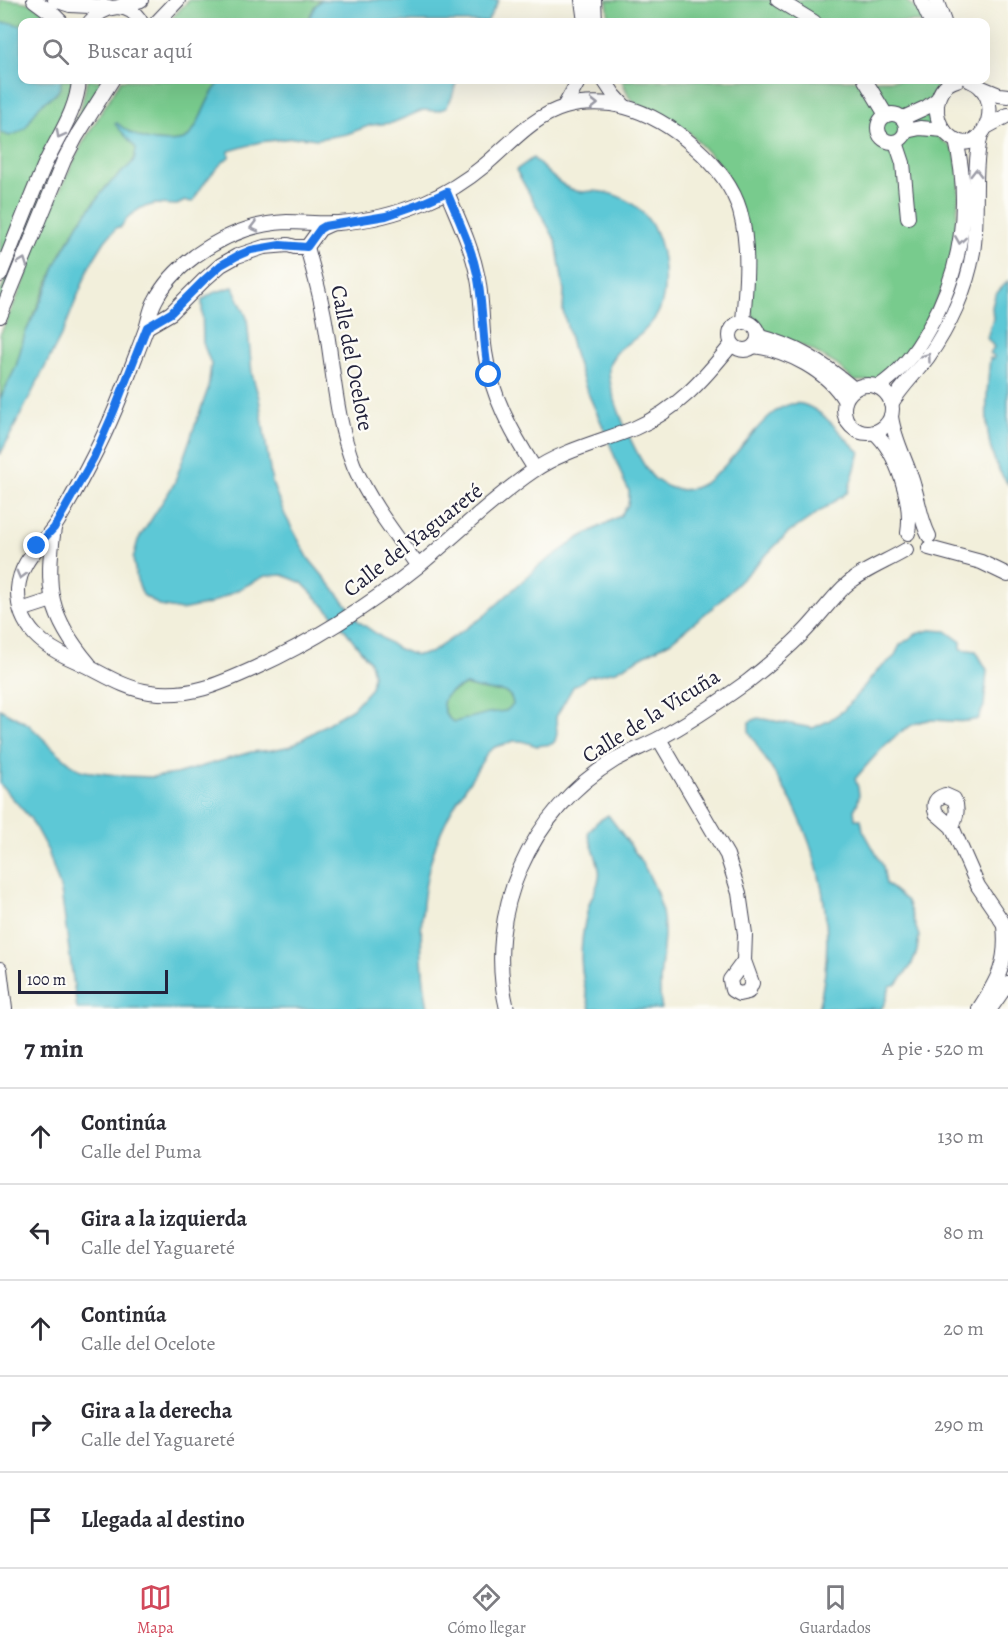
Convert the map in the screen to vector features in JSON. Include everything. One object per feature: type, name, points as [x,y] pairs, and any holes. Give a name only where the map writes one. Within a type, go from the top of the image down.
[{"type":"street","points":[[34,0],[57,18]]},
{"type":"street","points":[[55,0],[70,5],[115,7],[131,11],[138,18]]},
{"type":"street","points":[[94,18],[115,7],[141,0]]},
{"type":"street","points":[[162,18],[178,0]]},
{"type":"street","points":[[582,0],[584,18]]},
{"type":"street","points":[[594,0],[595,18]]},
{"type":"street","points":[[778,0],[807,18]]},
{"type":"street","points":[[921,0],[929,18]]},
{"type":"street","points":[[936,0],[943,18]]},
{"type":"street","points":[[0,275],[45,165],[75,107],[79,84]]},
{"type":"street","points":[[0,316],[64,160],[109,84]]},
{"type":"street","points":[[564,107],[577,84]]},
{"type":"street","points":[[607,84],[624,106]]},
{"type":"street","points":[[867,84],[886,115]]},
{"type":"street","points":[[944,130],[904,124],[895,114],[882,117],[878,126],[879,135],[887,141],[896,142],[903,138],[904,124],[938,99],[947,84]]},
{"type":"street","points":[[976,84],[999,95],[1008,96]]},
{"type":"street","points":[[874,432],[882,438],[900,476],[910,514],[908,533],[904,539],[906,550],[916,555],[924,554],[929,542],[914,486],[894,432],[891,410],[884,391],[878,387],[861,385],[854,389],[845,401],[844,416],[853,428],[859,431],[874,432],[881,429],[891,410],[898,392],[929,355],[953,314],[968,273],[975,234],[976,153],[989,110],[982,88]]},
{"type":"street","points":[[938,99],[937,115],[944,130],[956,140],[970,142],[1008,115]]},
{"type":"street","name":"Calle del Yaguareté","points":[[732,344],[688,395],[670,409],[634,428],[535,469],[418,566],[360,610],[270,661],[214,686],[180,694],[147,692],[112,680],[43,644],[30,631],[21,610],[18,587],[25,563],[54,528],[94,457],[147,327],[157,296],[173,276],[208,246],[230,234],[246,228],[273,223],[291,222],[313,228],[386,216],[447,192],[487,164],[522,131],[564,107],[597,104],[624,106],[651,118],[678,135],[711,162],[728,184],[741,216],[747,254],[743,321]]},
{"type":"street","points":[[878,387],[896,374],[914,353],[942,305],[951,280],[961,236],[964,192],[962,164],[956,140]]},
{"type":"street","points":[[896,142],[903,163],[908,217]]},
{"type":"street","points":[[447,192],[468,240],[478,275],[485,355],[496,397],[520,446],[535,469]]},
{"type":"street","points":[[288,245],[291,222]]},
{"type":"street","points":[[147,327],[171,313],[221,265],[251,250],[288,245],[307,247],[313,228]]},
{"type":"street","points":[[208,246],[221,265]]},
{"type":"street","name":"Calle del Ocelote","points":[[307,247],[324,315],[338,410],[347,446],[362,482],[375,505],[418,566]]},
{"type":"street","points":[[743,321],[752,324],[758,331],[756,341],[750,349],[740,349],[732,344],[730,336],[732,328],[743,321]]},
{"type":"street","points":[[756,341],[777,341],[809,356],[826,365],[854,389]]},
{"type":"street","points":[[756,341],[822,375],[838,390],[845,401]]},
{"type":"street","name":"Calle del Yaguareté","points":[[54,528],[49,575],[52,600],[64,630],[75,648],[92,668]]},
{"type":"street","points":[[908,533],[919,530],[929,542],[981,561],[1008,575]]},
{"type":"street","name":"Calle de la Vicuña","points":[[507,1009],[502,983],[501,956],[510,893],[525,855],[553,814],[591,777],[615,760],[659,739],[748,681],[801,634],[845,586],[906,550]]},
{"type":"street","points":[[21,610],[52,600]]},
{"type":"street","points":[[659,739],[727,855],[735,874],[743,914],[744,962]]},
{"type":"street","points":[[952,827],[978,886],[1006,928],[1006,965],[979,1009]]},
{"type":"street","points":[[0,969],[5,1009]]},
{"type":"street","points":[[990,1009],[1008,983]]},
{"type":"green space","points":[[0,0],[30,3],[51,18],[18,18],[18,84],[75,84],[72,101],[0,266]]},
{"type":"green space","points":[[189,0],[321,0],[309,18],[172,18]]},
{"type":"green space","points":[[607,0],[905,0],[924,18],[609,18]]},
{"type":"green space","points":[[86,84],[104,84],[0,309],[0,293],[39,196],[81,108]]},
{"type":"green space","points":[[119,84],[220,84],[211,95],[195,128],[184,140],[166,142],[149,140],[132,134],[117,123],[136,148],[135,157],[132,163],[106,187],[79,223],[62,252],[25,334],[16,367],[0,399],[0,335],[24,282],[36,244],[82,144]]},
{"type":"green space","points":[[624,84],[938,84],[932,97],[940,139],[955,153],[960,181],[952,269],[919,337],[899,365],[877,381],[854,381],[837,365],[810,349],[761,330],[750,310],[750,254],[725,171],[688,131],[640,107],[629,97]]},
{"type":"green space","points":[[465,685],[507,693],[513,705],[506,711],[451,721],[445,713],[444,700],[447,694]]},
{"type":"water","points":[[321,0],[499,0],[489,18],[309,18]]},
{"type":"water","points":[[0,23],[12,23],[18,25],[18,84],[60,84],[59,90],[39,107],[22,131],[9,136],[0,132]]},
{"type":"water","points":[[220,84],[456,84],[446,108],[436,111],[423,110],[392,123],[371,125],[347,134],[317,139],[301,137],[260,142],[229,151],[229,157],[199,190],[193,202],[185,201],[177,205],[155,204],[141,208],[128,217],[120,228],[117,227],[105,241],[90,265],[64,330],[0,455],[0,399],[16,367],[25,334],[50,282],[56,264],[79,223],[106,187],[132,163],[135,157],[136,148],[115,124],[148,140],[166,142],[184,140],[195,128]]},
{"type":"water","points":[[533,158],[570,189],[580,192],[604,192],[630,202],[644,214],[655,231],[661,249],[664,271],[662,302],[658,314],[647,328],[613,357],[609,373],[617,405],[632,442],[655,479],[678,489],[698,486],[717,473],[769,416],[787,405],[805,405],[827,419],[860,452],[848,492],[787,534],[717,604],[671,641],[616,671],[588,677],[573,687],[556,717],[557,734],[552,744],[537,746],[514,741],[495,747],[487,753],[447,819],[430,865],[422,912],[421,937],[428,1009],[77,1009],[61,891],[48,851],[30,818],[0,784],[0,709],[28,724],[56,751],[83,771],[152,777],[176,774],[251,752],[291,746],[353,708],[371,688],[373,674],[370,662],[334,616],[302,583],[283,575],[265,576],[210,604],[181,610],[160,606],[143,595],[133,559],[138,540],[174,484],[208,389],[211,364],[203,343],[202,300],[213,293],[233,287],[247,318],[252,374],[259,398],[272,483],[285,515],[309,559],[358,621],[397,648],[416,655],[430,653],[483,617],[539,566],[579,538],[620,516],[628,505],[629,491],[575,357],[563,311],[564,291],[556,241],[516,170]],"holes":[[[466,685],[507,693],[513,705],[506,711],[488,713],[455,722],[448,718],[443,702],[452,691]]]},
{"type":"water","points":[[1008,281],[1008,484],[999,470],[989,440],[987,390],[990,358],[993,359],[994,356],[990,353],[994,347],[987,338],[993,318],[992,307],[995,295]]},
{"type":"water","points":[[930,630],[946,631],[961,642],[961,649],[976,651],[987,670],[984,706],[978,719],[960,722],[931,720],[910,726],[889,742],[855,779],[859,795],[854,810],[855,819],[861,819],[863,830],[883,866],[886,884],[907,901],[919,936],[917,951],[911,966],[897,984],[890,986],[881,1009],[818,1009],[823,984],[827,933],[825,908],[814,858],[796,810],[749,731],[749,722],[758,718],[813,728],[828,721],[844,710],[878,670],[894,657],[900,645],[916,634]]},
{"type":"water","points":[[608,815],[638,856],[654,885],[659,901],[664,935],[660,982],[662,1009],[590,1009],[582,970],[581,947],[588,908],[600,874],[588,833],[597,822]]},
{"type":"route","points":[[37,546],[54,528],[94,457],[147,327],[171,313],[221,265],[251,250],[280,245],[307,247],[320,229],[325,226],[386,216],[447,192],[468,240],[478,275],[483,339],[489,375]]}]
